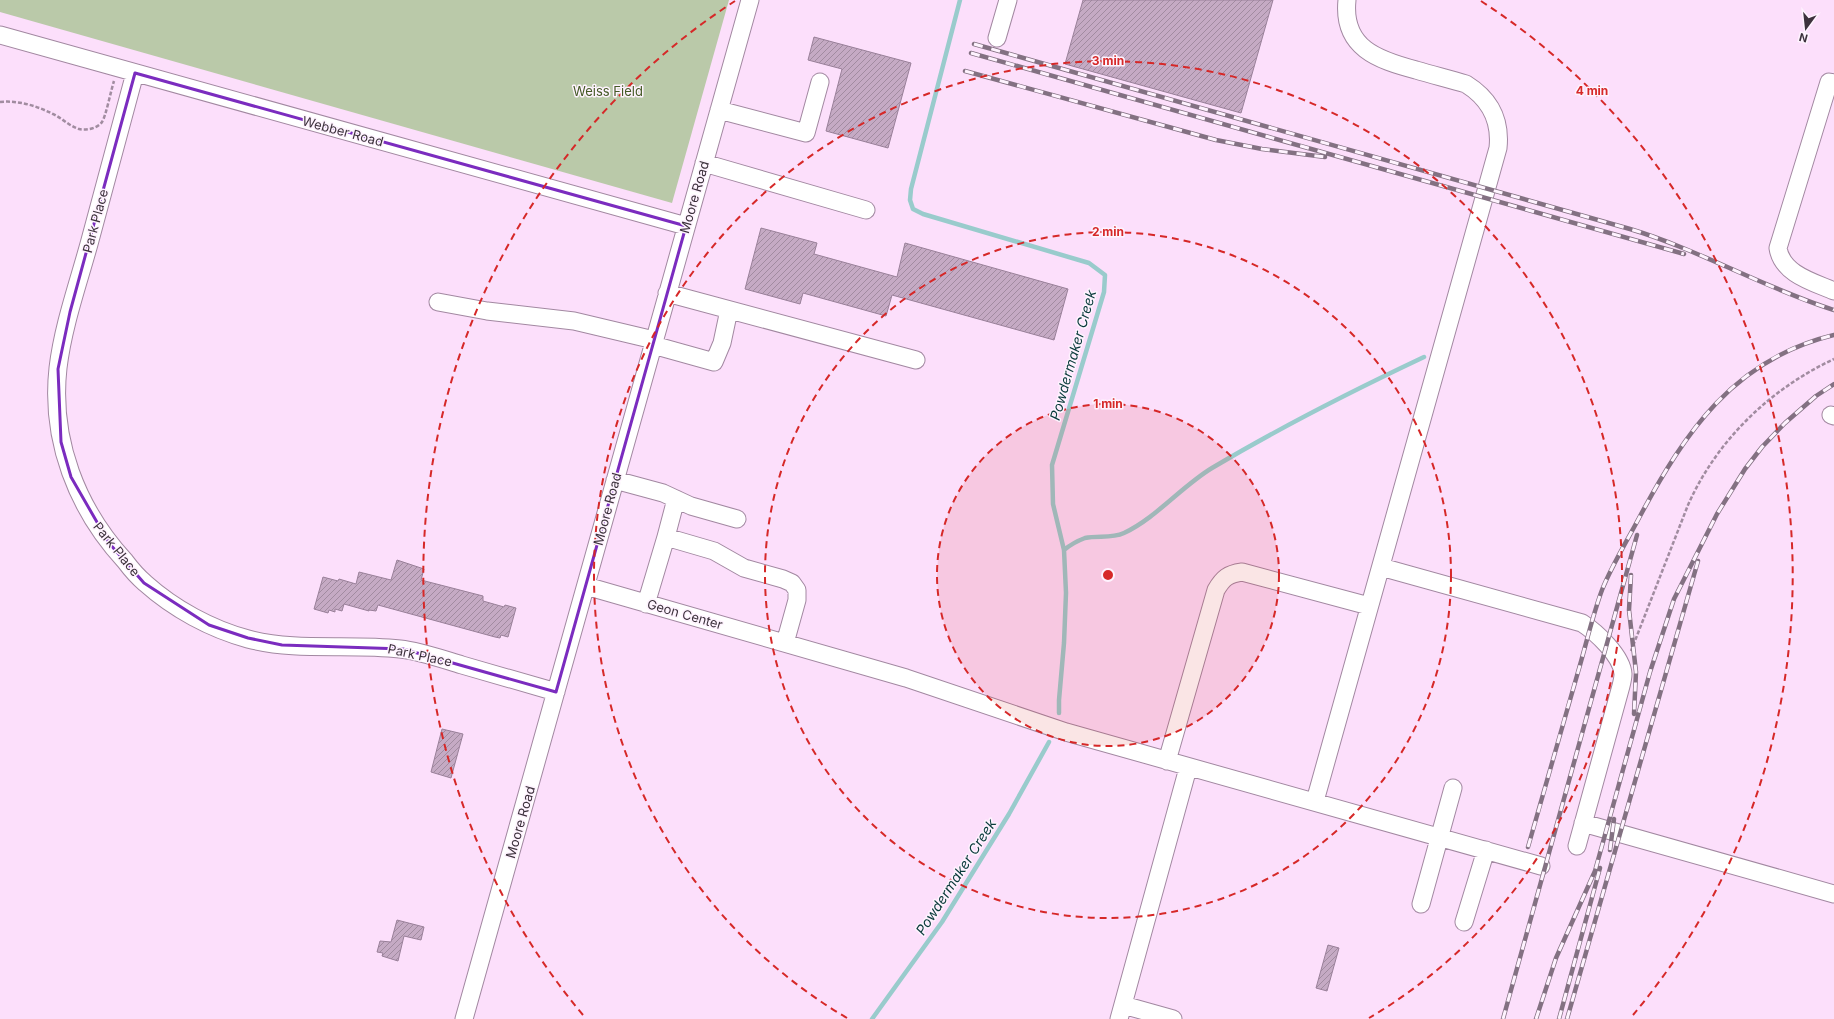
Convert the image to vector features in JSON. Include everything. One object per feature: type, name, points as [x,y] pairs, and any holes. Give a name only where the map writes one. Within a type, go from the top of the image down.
[{"type":"street","name":"Moore Road","points":[[464,1019],[750,0]]},
{"type":"street","points":[[997,38],[1008,0]]},
{"type":"street","points":[[1315,801],[1498,148],[1499,137],[1495,115],[1490,105],[1475,90],[1466,84],[1391,64],[1364,50],[1350,29],[1346,12],[1347,0]]},
{"type":"street","name":"Webber Road","points":[[0,35],[686,226]]},
{"type":"street","name":"Park Place","points":[[135,73],[70,312],[58,369],[57,405],[61,442],[71,477],[90,514],[109,543],[144,583],[178,608],[208,625],[248,638],[282,645],[402,649],[444,659],[556,692]]},
{"type":"street","points":[[719,110],[806,133],[820,82]]},
{"type":"street","points":[[1834,83],[1829,82],[1778,248],[1779,256],[1790,270],[1812,282],[1834,291]]},
{"type":"street","points":[[704,163],[866,210]]},
{"type":"street","points":[[667,293],[916,360]]},
{"type":"street","points":[[438,302],[487,311],[574,321],[714,362],[722,343],[729,310]]},
{"type":"street","points":[[615,480],[663,493],[691,506],[736,519]]},
{"type":"street","points":[[646,604],[676,499]]},
{"type":"street","points":[[666,538],[714,551],[744,568],[792,583],[797,590],[797,600],[785,642]]},
{"type":"street","points":[[1380,567],[1582,624],[1590,629],[1608,646],[1619,661],[1623,673],[1621,686],[1577,846]]},
{"type":"street","points":[[1167,761],[1216,590],[1223,579],[1230,573],[1242,572],[1369,606]]},
{"type":"street","name":"Geon Center","points":[[586,586],[785,642],[928,685],[1054,728],[1188,768],[1315,801],[1541,866]]},
{"type":"street","points":[[1173,1019],[1121,1012],[1188,768]]},
{"type":"street","points":[[1421,904],[1454,788]]},
{"type":"street","points":[[1583,823],[1834,894]]},
{"type":"street","points":[[1464,922],[1486,850]]},
{"type":"path","points":[[0,102],[11,101],[32,105],[54,114],[69,125],[81,130],[94,128],[102,122],[117,68]]},
{"type":"path","points":[[1623,673],[1688,505],[1708,465],[1734,432],[1778,393],[1810,370],[1834,360]]},
{"type":"highlighted area","points":[[135,73],[686,226],[556,692],[403,649],[282,645],[248,638],[209,625],[144,583],[109,543],[71,477],[61,442],[58,369],[70,312]]},
{"type":"green space","name":"Weiss Field","points":[[0,0],[729,0],[672,203],[0,12]]},
{"type":"building","points":[[1083,0],[1273,0],[1241,113],[1065,64]]},
{"type":"building","points":[[814,37],[911,63],[888,148],[826,131],[842,69],[808,60]]},
{"type":"building","points":[[761,228],[817,243],[814,254],[897,277],[905,243],[1068,289],[1054,340],[892,295],[886,316],[803,293],[800,304],[745,289]]},
{"type":"building","points":[[397,560],[424,569],[421,580],[483,596],[483,601],[504,607],[505,605],[516,608],[508,637],[501,635],[500,638],[495,637],[378,605],[376,611],[369,611],[344,604],[342,611],[335,609],[335,612],[329,610],[328,613],[314,609],[323,577],[338,581],[339,579],[356,584],[359,572],[391,580]]},
{"type":"building","points":[[442,729],[463,734],[451,778],[431,772]]},
{"type":"building","points":[[397,920],[424,927],[421,940],[404,936],[398,961],[382,956],[383,953],[377,952],[380,941],[391,942]]},
{"type":"building","points":[[1328,945],[1339,948],[1327,991],[1316,988]]},
{"type":"waterway","name":"Powdermaker Creek","points":[[960,0],[911,189],[910,200],[913,209],[923,214],[1089,263],[1105,275],[1104,292],[1052,465],[1053,504],[1064,550],[1066,593],[1059,713]]},
{"type":"waterway","points":[[1064,550],[1085,538],[1119,535],[1136,527],[1158,511],[1201,475],[1212,468],[1317,410],[1424,357]]},
{"type":"waterway","name":"Powdermaker Creek","points":[[872,1019],[942,922],[1009,814],[1049,742]]},
{"type":"railway","points":[[974,44],[1630,229],[1682,247],[1782,291],[1834,310]]},
{"type":"railway","points":[[971,53],[1684,254]]},
{"type":"railway","points":[[965,71],[1216,140],[1262,149],[1325,157]]},
{"type":"railway","points":[[1528,847],[1602,590],[1615,562],[1656,486],[1675,456],[1695,429],[1716,403],[1740,381],[1768,362],[1799,346],[1834,335]]},
{"type":"railway","points":[[1536,1019],[1556,958],[1595,871],[1650,672],[1674,599],[1717,514],[1745,469],[1762,447],[1785,423],[1816,396],[1834,384]]},
{"type":"railway","points":[[1503,1019],[1637,535]]},
{"type":"railway","points":[[1567,1019],[1698,561]]},
{"type":"railway","points":[[1631,575],[1629,610],[1636,672],[1634,714]]},
{"type":"railway","points":[[1610,850],[1614,819]]},
{"type":"railway","points":[[1559,1019],[1600,868]]}]
